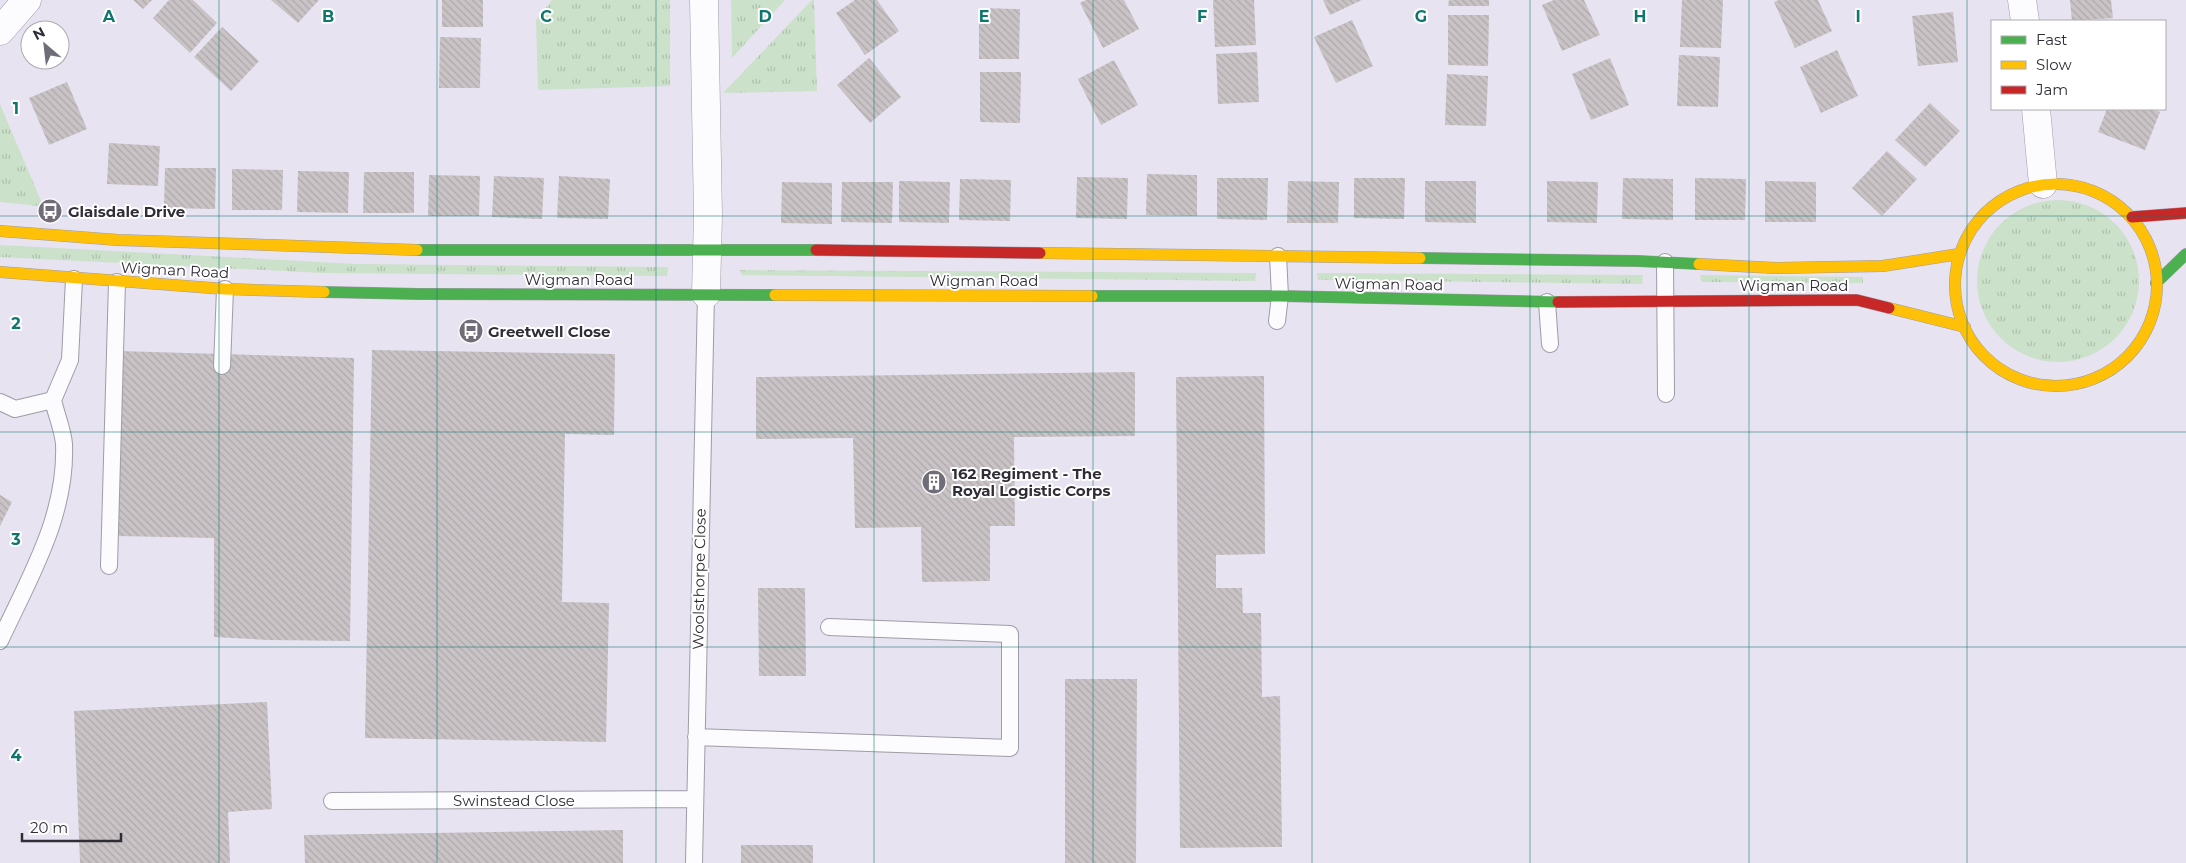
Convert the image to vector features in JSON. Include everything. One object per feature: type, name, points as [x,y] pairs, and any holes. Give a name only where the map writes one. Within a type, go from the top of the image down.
[{"type":"street","points":[[0,31],[26,0]]},
{"type":"street","points":[[704,0],[708,249],[706,294]]},
{"type":"street","points":[[2022,0],[2025,20]]},
{"type":"street","points":[[2036,110],[2043,184]]},
{"type":"street","points":[[2043,184],[2075,184],[2097,190],[2132,216],[2150,246],[2156,284],[2150,319],[2131,350],[2098,381],[2071,389],[2031,386],[2011,380],[1991,364],[1965,327],[1955,291],[1959,254],[1979,218],[2012,192],[2043,184]]},
{"type":"street","points":[[2132,216],[2186,213]]},
{"type":"street","name":"Wigman Road","points":[[0,231],[118,240],[402,249],[708,249],[1056,255],[1278,256],[1665,262],[1775,268],[1883,266],[1959,254]]},
{"type":"street","points":[[2156,284],[2186,254]]},
{"type":"street","name":"Wigman Road","points":[[0,272],[74,279],[225,288],[420,294],[1280,296],[1547,302],[1857,300],[1965,327]]},
{"type":"lane","points":[[1277,321],[1280,296],[1278,256]]},
{"type":"lane","points":[[1665,262],[1666,394]]},
{"type":"lane","points":[[0,641],[52,527],[61,495],[64,443],[52,400],[70,360],[74,279]]},
{"type":"lane","points":[[109,566],[117,282]]},
{"type":"lane","points":[[222,366],[225,288]]},
{"type":"lane","name":"Woolsthorpe Close","points":[[694,863],[706,294]]},
{"type":"lane","points":[[1547,302],[1550,344]]},
{"type":"lane","points":[[0,402],[14,409],[52,400]]},
{"type":"lane","points":[[696,737],[1010,748],[1010,634],[828,627]]},
{"type":"lane","name":"Swinstead Close","points":[[332,801],[695,799]]},
{"type":"green space","points":[[552,0],[670,0],[670,86],[538,90],[536,20]]},
{"type":"green space","points":[[731,0],[785,0],[732,58]]},
{"type":"green space","points":[[814,0],[817,91],[723,93]]},
{"type":"green space","points":[[0,104],[41,201],[39,206],[0,202]]},
{"type":"green space","points":[[2066,200],[2089,206],[2109,218],[2121,230],[2136,257],[2139,281],[2136,305],[2133,312],[2121,332],[2109,344],[2082,359],[2050,362],[2027,356],[2007,344],[1995,332],[1980,305],[1977,273],[1983,250],[1995,230],[2007,218],[2034,203]]},
{"type":"green space","points":[[0,245],[357,264],[668,267],[667,276],[323,273],[0,257]]},
{"type":"green space","points":[[740,270],[1256,273],[1255,281],[742,275]]},
{"type":"green space","points":[[1317,273],[1643,275],[1642,284],[1318,280]]},
{"type":"green space","points":[[1700,275],[1863,277],[1863,283],[1701,282]]},
{"type":"building","points":[[133,0],[152,0],[143,9]]},
{"type":"building","points":[[169,0],[193,0],[217,23],[190,53],[153,18]]},
{"type":"building","points":[[271,0],[319,0],[298,23]]},
{"type":"building","points":[[442,0],[483,0],[483,27],[442,27]]},
{"type":"building","points":[[855,0],[877,0],[899,31],[865,55],[836,13]]},
{"type":"building","points":[[1086,0],[1124,0],[1139,29],[1103,48],[1080,3]]},
{"type":"building","points":[[1213,0],[1254,0],[1256,45],[1215,47]]},
{"type":"building","points":[[1323,0],[1362,0],[1330,15]]},
{"type":"building","points":[[1449,0],[1489,0],[1489,6],[1448,6]]},
{"type":"building","points":[[1554,0],[1584,0],[1600,35],[1562,51],[1542,5]]},
{"type":"building","points":[[1682,0],[1723,0],[1721,48],[1680,47]]},
{"type":"building","points":[[1779,0],[1818,0],[1832,31],[1795,48],[1774,2]]},
{"type":"building","points":[[2070,0],[2111,0],[2113,18],[2072,20]]},
{"type":"building","points":[[979,8],[1020,9],[1019,59],[979,59]]},
{"type":"building","points":[[1953,12],[1958,62],[1918,66],[1912,16]]},
{"type":"building","points":[[1448,15],[1489,15],[1488,66],[1448,65]]},
{"type":"building","points":[[1352,20],[1373,66],[1336,83],[1314,37]]},
{"type":"building","points":[[222,27],[259,61],[231,91],[194,57]]},
{"type":"building","points":[[440,37],[481,38],[480,88],[439,88]]},
{"type":"building","points":[[1837,50],[1858,96],[1821,113],[1800,67]]},
{"type":"building","points":[[1257,52],[1259,102],[1218,104],[1216,54]]},
{"type":"building","points":[[1679,55],[1720,57],[1718,107],[1677,106]]},
{"type":"building","points":[[869,58],[901,97],[870,123],[837,85]]},
{"type":"building","points":[[1610,58],[1629,105],[1591,120],[1572,74]]},
{"type":"building","points":[[1114,60],[1138,105],[1101,125],[1078,79]]},
{"type":"building","points":[[980,72],[1021,72],[1020,123],[980,122]]},
{"type":"building","points":[[1447,74],[1488,76],[1486,126],[1445,125]]},
{"type":"building","points":[[67,82],[87,129],[49,145],[29,98]]},
{"type":"building","points":[[1930,103],[1960,131],[1925,167],[1895,140]]},
{"type":"building","points":[[2107,110],[2154,110],[2160,112],[2145,150],[2098,132]]},
{"type":"building","points":[[109,143],[160,146],[158,186],[107,184]]},
{"type":"building","points":[[1887,151],[1917,179],[1882,216],[1852,188]]},
{"type":"building","points":[[165,168],[216,168],[215,209],[164,208]]},
{"type":"building","points":[[232,169],[283,170],[282,210],[232,210]]},
{"type":"building","points":[[298,171],[349,172],[348,213],[297,212]]},
{"type":"building","points":[[364,172],[414,172],[414,213],[363,213]]},
{"type":"building","points":[[1147,174],[1197,175],[1197,216],[1146,215]]},
{"type":"building","points":[[429,175],[480,176],[479,216],[428,216]]},
{"type":"building","points":[[494,176],[544,178],[542,219],[492,217]]},
{"type":"building","points":[[559,176],[610,179],[608,219],[557,218]]},
{"type":"building","points":[[1077,177],[1128,178],[1127,219],[1076,218]]},
{"type":"building","points":[[1217,178],[1268,178],[1267,220],[1217,219]]},
{"type":"building","points":[[1354,178],[1405,178],[1404,219],[1354,218]]},
{"type":"building","points":[[1623,178],[1673,179],[1673,220],[1622,219]]},
{"type":"building","points":[[1695,178],[1746,179],[1745,220],[1695,220]]},
{"type":"building","points":[[960,179],[1011,180],[1010,221],[959,220]]},
{"type":"building","points":[[899,181],[950,182],[949,223],[899,222]]},
{"type":"building","points":[[1288,181],[1339,182],[1338,223],[1287,223]]},
{"type":"building","points":[[1425,181],[1476,181],[1476,223],[1425,222]]},
{"type":"building","points":[[1547,181],[1598,182],[1597,223],[1547,222]]},
{"type":"building","points":[[1765,181],[1816,182],[1816,222],[1765,222]]},
{"type":"building","points":[[782,182],[832,183],[832,224],[781,223]]},
{"type":"building","points":[[842,182],[893,182],[892,223],[841,222]]},
{"type":"building","points":[[372,350],[615,354],[614,435],[565,434],[562,602],[609,603],[606,742],[365,738]]},
{"type":"building","points":[[118,351],[354,358],[350,641],[214,637],[214,538],[118,536]]},
{"type":"building","name":"162 Regiment - The Royal Logistic Corps","points":[[1135,372],[1135,436],[1014,437],[1015,526],[990,526],[990,581],[922,582],[921,527],[855,528],[853,438],[756,439],[756,377]]},
{"type":"building","points":[[1264,376],[1265,554],[1216,555],[1216,588],[1242,588],[1243,613],[1261,613],[1262,697],[1280,696],[1282,847],[1180,848],[1176,377]]},
{"type":"building","points":[[0,495],[12,502],[0,526]]},
{"type":"building","points":[[758,588],[805,588],[806,676],[759,676]]},
{"type":"building","points":[[1065,679],[1137,679],[1136,863],[1065,863]]},
{"type":"building","points":[[267,702],[272,809],[228,812],[230,863],[80,863],[74,711]]},
{"type":"building","points":[[623,830],[623,863],[305,863],[304,835]]},
{"type":"building","points":[[741,845],[813,845],[813,863],[741,863]]},
{"type":"traffic: fast","points":[[417,250],[816,250]]},
{"type":"traffic: fast","points":[[2156,283],[2186,254]]},
{"type":"traffic: fast","points":[[1420,258],[1638,261],[1699,264]]},
{"type":"traffic: fast","points":[[324,292],[775,295]]},
{"type":"traffic: fast","points":[[1092,296],[1280,296],[1558,302]]},
{"type":"traffic: slow","points":[[2056,184],[2085,188],[2104,196],[2120,207],[2134,221],[2145,237],[2153,256],[2157,285],[2153,314],[2145,333],[2134,349],[2120,363],[2104,374],[2085,382],[2056,386],[2027,382],[2008,374],[1992,363],[1978,349],[1967,333],[1959,314],[1955,285],[1959,256],[1967,237],[1978,221],[1992,207],[2008,196],[2027,188],[2056,184]]},
{"type":"traffic: slow","points":[[0,231],[118,240],[417,250]]},
{"type":"traffic: slow","points":[[1040,253],[1420,258]]},
{"type":"traffic: slow","points":[[1699,264],[1775,268],[1883,266],[1959,254]]},
{"type":"traffic: slow","points":[[0,272],[225,289],[324,292]]},
{"type":"traffic: slow","points":[[775,295],[1092,296]]},
{"type":"traffic: slow","points":[[1889,308],[1965,327]]},
{"type":"traffic: jam","points":[[2132,217],[2186,213]]},
{"type":"traffic: jam","points":[[816,250],[1040,253]]},
{"type":"traffic: jam","points":[[1558,302],[1857,300],[1889,308]]},
{"type":"place","name":"Glaisdale Drive","points":[[50,211]]},
{"type":"place","name":"Greetwell Close","points":[[471,331]]},
{"type":"place","name":"162 Regiment - The Royal Logistic Corps","points":[[934,482]]}]
